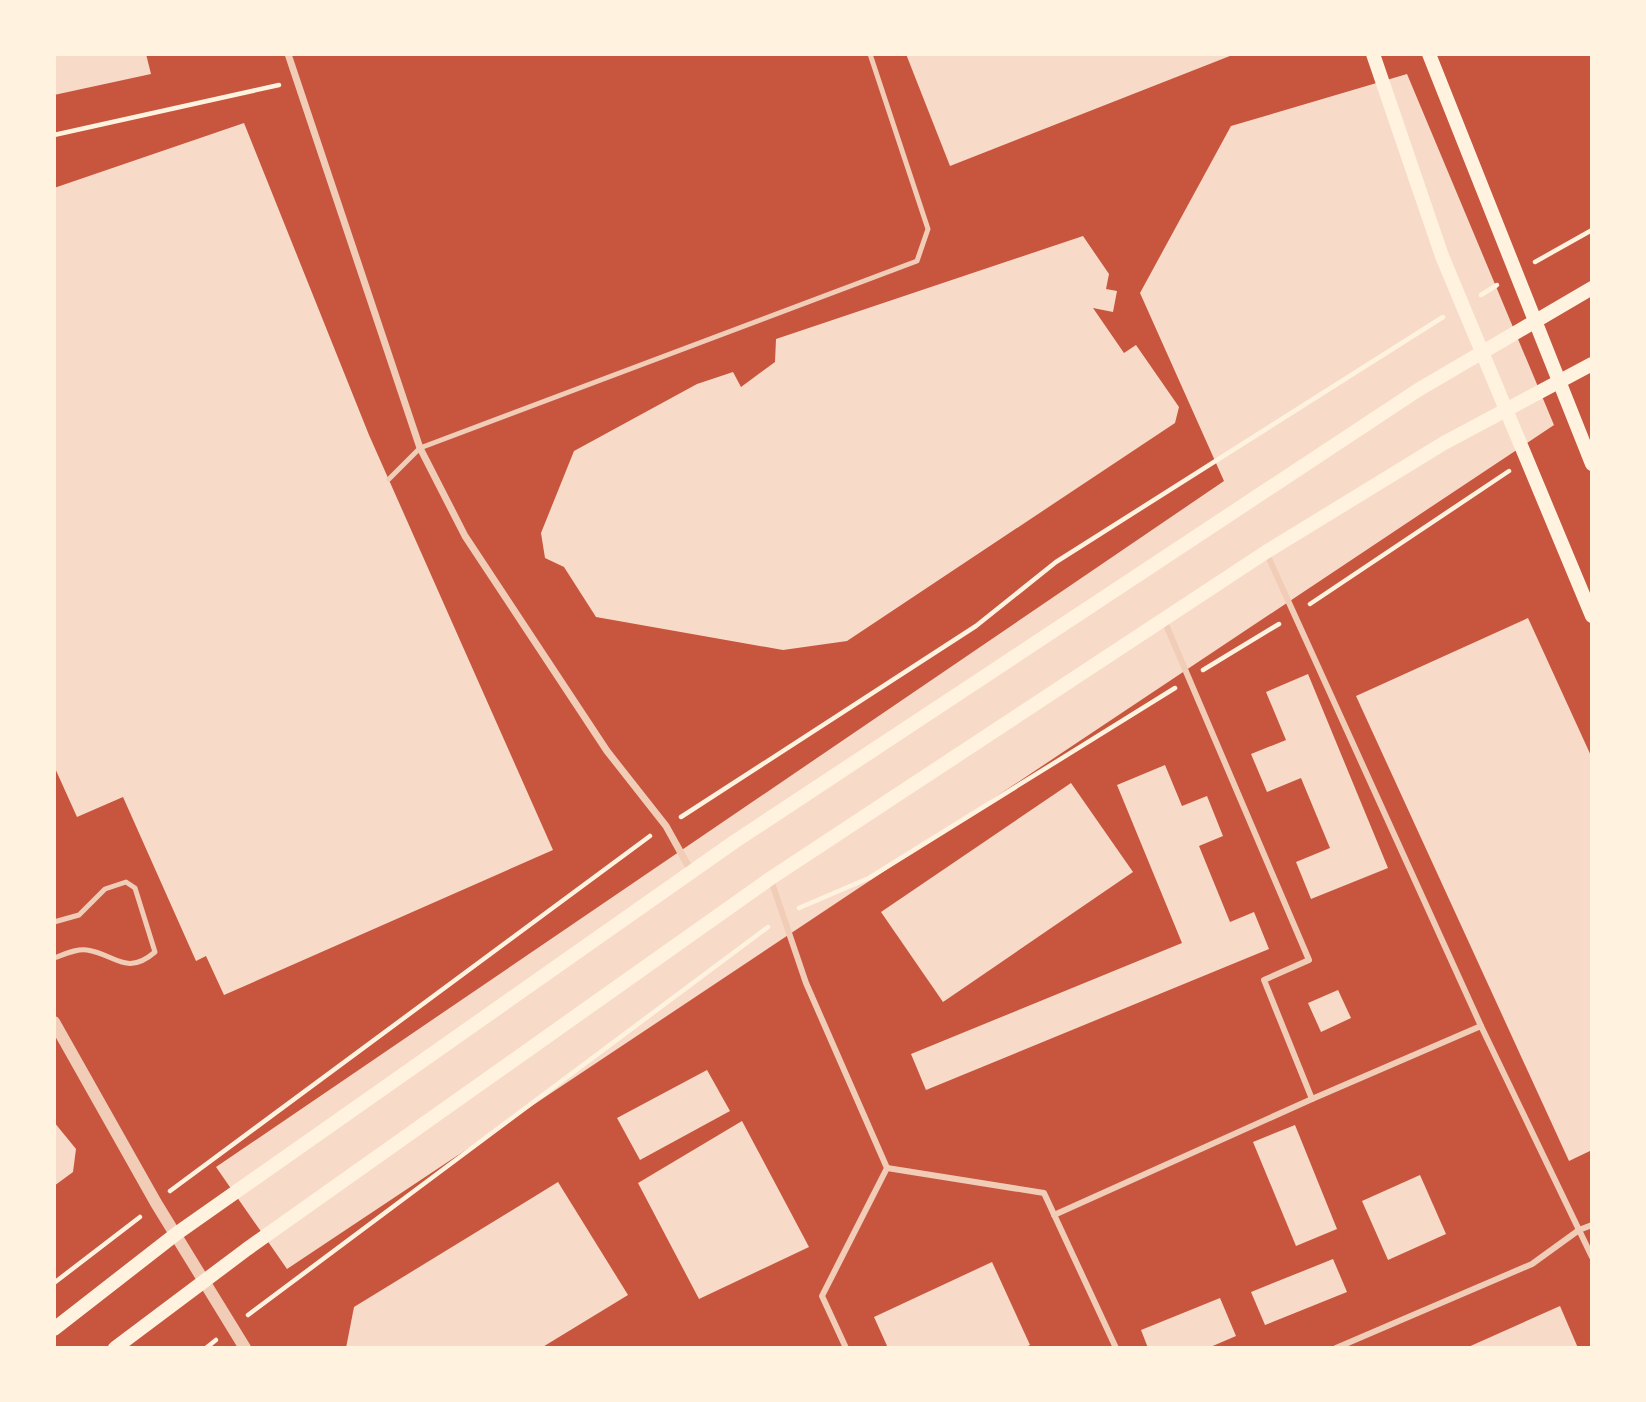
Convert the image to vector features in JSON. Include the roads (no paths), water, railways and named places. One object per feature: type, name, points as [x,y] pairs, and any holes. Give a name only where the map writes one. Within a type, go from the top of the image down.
[{"type":"main road","points":[[1373,54],[1462,306],[1592,616]]},
{"type":"main road","points":[[1429,54],[1514,275],[1592,464]]},
{"type":"main road","points":[[54,1329],[176,1234],[691,871],[1418,390],[1592,288]]},
{"type":"main road","points":[[115,1348],[771,878],[1266,552],[1444,443],[1592,364]]},
{"type":"street","points":[[288,54],[420,448],[465,536],[607,751],[666,826],[691,871]]},
{"type":"street","points":[[1266,552],[1481,1026],[1592,1256]]},
{"type":"street","points":[[1164,618],[1310,960],[1264,981],[1312,1099]]},
{"type":"street","points":[[771,878],[806,983],[887,1168]]},
{"type":"street","points":[[54,1022],[156,1202],[245,1348]]},
{"type":"street","points":[[1055,1216],[1312,1099],[1481,1026]]},
{"type":"street","points":[[887,1168],[1044,1193],[1116,1348]]},
{"type":"street","points":[[846,1348],[822,1296],[887,1168]]},
{"type":"street","points":[[1336,1348],[1532,1264],[1579,1230],[1592,1225]]},
{"type":"lane","points":[[389,479],[420,448],[917,261],[928,229],[870,54]]},
{"type":"lane","points":[[54,922],[79,915],[105,890],[126,882],[135,888],[155,952],[144,962],[121,964],[86,949],[54,958]]}]
